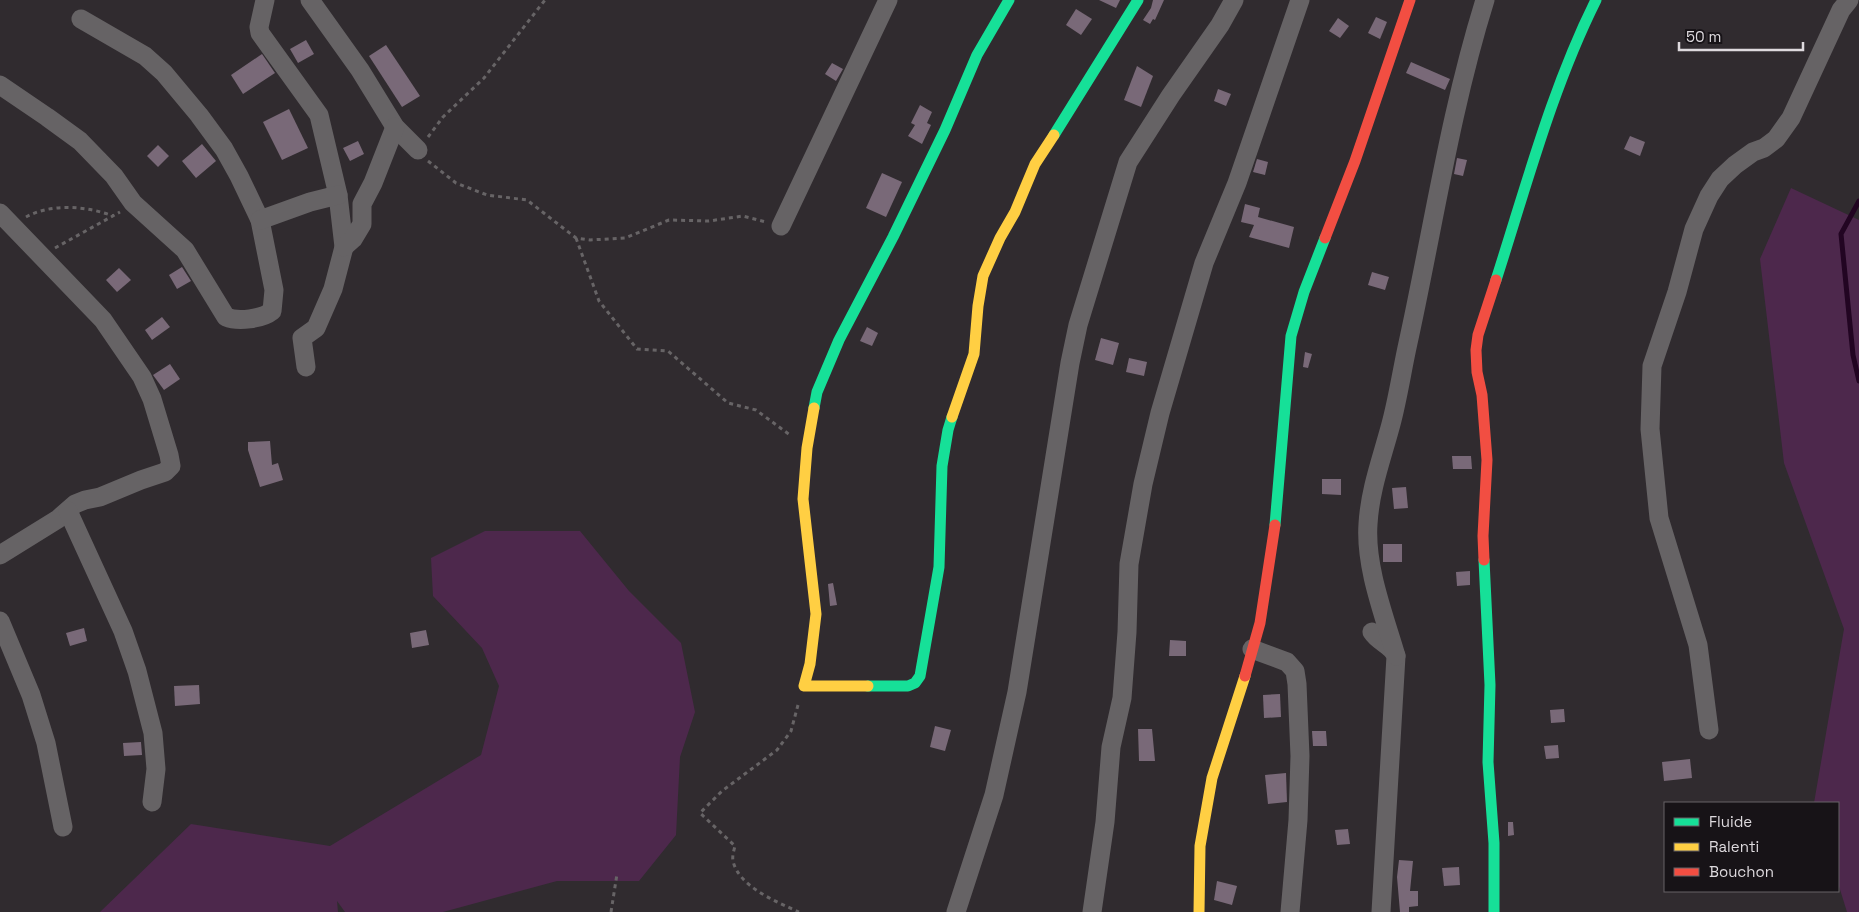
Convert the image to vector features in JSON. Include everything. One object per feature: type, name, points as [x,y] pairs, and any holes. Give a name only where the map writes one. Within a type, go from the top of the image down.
[{"type":"street","points":[[265,0],[259,27],[260,33],[319,116],[338,195],[344,247],[333,289],[316,328],[302,338],[306,367]]},
{"type":"street","points":[[310,0],[360,70],[395,127],[418,150]]},
{"type":"street","points":[[781,226],[888,0]]},
{"type":"street","points":[[1009,0],[977,55],[945,130],[894,238],[839,340],[816,392],[807,448],[803,499],[816,614],[810,664],[804,686],[908,686],[915,683],[920,676],[939,567],[942,466],[946,439],[954,409],[974,354],[978,306],[984,276],[1035,164],[1138,0]]},
{"type":"street","points":[[956,912],[996,786],[1016,692],[1070,363],[1078,325],[1109,222],[1128,162],[1171,95],[1220,25],[1234,0]]},
{"type":"street","points":[[1092,912],[1105,822],[1111,747],[1122,698],[1130,564],[1143,484],[1160,413],[1204,263],[1237,183],[1300,0]]},
{"type":"street","points":[[1199,912],[1200,846],[1212,778],[1219,752],[1233,716],[1260,623],[1278,509],[1283,422],[1291,336],[1304,292],[1355,162],[1410,0]]},
{"type":"street","points":[[1381,912],[1396,656],[1371,570],[1368,524],[1375,475],[1391,425],[1438,187],[1474,37],[1485,0]]},
{"type":"street","points":[[1494,912],[1494,843],[1488,762],[1490,685],[1483,536],[1486,460],[1483,404],[1476,350],[1478,335],[1549,114],[1581,30],[1596,0]]},
{"type":"street","points":[[1709,730],[1698,645],[1659,518],[1650,429],[1652,366],[1677,292],[1694,230],[1709,196],[1720,179],[1753,152],[1764,148],[1776,139],[1792,118],[1841,10],[1849,0]]},
{"type":"street","points":[[0,86],[47,117],[80,142],[114,176],[133,203],[185,250],[226,317],[232,320],[268,314],[272,310],[275,296],[260,220],[224,149],[164,74],[145,56],[81,19]]},
{"type":"street","points":[[344,247],[353,239],[362,224],[362,204],[373,183],[395,127]]},
{"type":"street","points":[[260,220],[310,202],[338,195]]},
{"type":"street","points":[[0,555],[58,519],[75,504],[100,497],[140,480],[165,472],[170,466],[169,455],[152,399],[142,377],[103,320],[6,219]]},
{"type":"street","points":[[68,511],[123,631],[137,671],[153,732],[156,769],[152,802]]},
{"type":"street","points":[[0,621],[31,695],[46,743],[64,826]]},
{"type":"street","points":[[1372,632],[1376,638],[1393,649],[1396,656]]},
{"type":"street","points":[[1252,649],[1287,662],[1295,671],[1298,684],[1300,774],[1290,912]]},
{"type":"path","points":[[545,0],[484,78],[443,117],[418,150],[435,168],[456,182],[488,195],[527,200],[576,238],[590,240],[624,238],[669,220],[709,221],[743,216],[781,226]]},
{"type":"path","points":[[42,256],[114,216],[133,203]]},
{"type":"path","points":[[6,219],[49,209],[66,208],[99,210],[114,216]]},
{"type":"path","points":[[576,238],[600,301],[638,349],[668,351],[728,403],[756,410],[807,448]]},
{"type":"path","points":[[799,912],[767,898],[738,874],[732,859],[735,846],[700,813],[722,791],[777,750],[791,731],[804,686]]},
{"type":"path","points":[[611,912],[617,874]]},
{"type":"shaded area","points":[[1791,188],[1859,220],[1859,912],[1847,912],[1839,886],[1839,802],[1814,802],[1844,629],[1784,463],[1760,259]]},
{"type":"shaded area","points":[[485,531],[580,531],[629,591],[681,643],[695,712],[680,757],[676,835],[639,881],[557,881],[443,912],[345,912],[337,901],[338,912],[100,912],[191,824],[330,846],[481,755],[499,686],[482,648],[433,596],[431,558]]},
{"type":"building","points":[[1099,0],[1120,0],[1116,8]]},
{"type":"building","points":[[1153,0],[1164,0],[1155,20],[1153,19],[1150,24],[1143,20],[1151,8]]},
{"type":"building","points":[[1076,9],[1092,19],[1081,35],[1066,25]]},
{"type":"building","points":[[1376,17],[1387,22],[1380,39],[1368,33]]},
{"type":"building","points":[[1338,18],[1349,26],[1340,38],[1329,31]]},
{"type":"building","points":[[306,40],[314,54],[298,63],[290,49]]},
{"type":"building","points":[[386,45],[420,96],[402,107],[369,56]]},
{"type":"building","points":[[262,54],[275,73],[243,94],[231,75]]},
{"type":"building","points":[[1411,62],[1450,79],[1445,90],[1406,73]]},
{"type":"building","points":[[832,63],[843,69],[836,81],[825,74]]},
{"type":"building","points":[[1137,66],[1153,76],[1141,107],[1124,100]]},
{"type":"building","points":[[1218,89],[1231,94],[1226,106],[1214,101]]},
{"type":"building","points":[[920,105],[932,112],[927,123],[931,125],[922,144],[908,136],[915,125],[911,123]]},
{"type":"building","points":[[289,109],[308,148],[282,160],[263,122]]},
{"type":"building","points":[[1630,136],[1645,142],[1640,156],[1624,149]]},
{"type":"building","points":[[358,141],[364,154],[350,161],[343,148]]},
{"type":"building","points":[[202,144],[216,161],[196,178],[182,161]]},
{"type":"building","points":[[158,145],[169,156],[158,167],[147,156]]},
{"type":"building","points":[[1457,158],[1467,160],[1463,176],[1454,174]]},
{"type":"building","points":[[1257,159],[1268,162],[1265,175],[1253,172]]},
{"type":"building","points":[[882,173],[902,182],[886,217],[866,208]]},
{"type":"building","points":[[1245,204],[1260,208],[1258,217],[1294,227],[1289,248],[1249,237],[1254,225],[1241,222]]},
{"type":"building","points":[[182,267],[191,281],[177,289],[169,275]]},
{"type":"building","points":[[119,268],[131,280],[117,292],[106,280]]},
{"type":"building","points":[[1372,272],[1389,277],[1385,290],[1368,285]]},
{"type":"building","points":[[162,317],[170,327],[152,340],[145,330]]},
{"type":"building","points":[[867,327],[878,333],[872,346],[860,341]]},
{"type":"building","points":[[1101,338],[1119,343],[1113,365],[1095,360]]},
{"type":"building","points":[[1305,352],[1312,354],[1308,368],[1303,367]]},
{"type":"building","points":[[1129,358],[1147,362],[1144,376],[1126,372]]},
{"type":"building","points":[[170,364],[180,379],[164,390],[153,375]]},
{"type":"building","points":[[270,441],[272,465],[278,463],[283,480],[260,487],[248,450],[248,442]]},
{"type":"building","points":[[1452,456],[1471,456],[1472,469],[1453,469]]},
{"type":"building","points":[[1322,479],[1341,479],[1341,495],[1322,494]]},
{"type":"building","points":[[1406,487],[1408,508],[1394,509],[1392,488]]},
{"type":"building","points":[[1383,544],[1402,544],[1402,562],[1383,562]]},
{"type":"building","points":[[1470,571],[1470,585],[1457,586],[1456,572]]},
{"type":"building","points":[[833,583],[837,605],[830,606],[828,584]]},
{"type":"building","points":[[84,628],[87,641],[70,646],[66,633]]},
{"type":"building","points":[[426,630],[429,645],[412,648],[410,633]]},
{"type":"building","points":[[1170,640],[1186,641],[1186,656],[1169,656]]},
{"type":"building","points":[[199,685],[200,704],[175,706],[174,686]]},
{"type":"building","points":[[1280,694],[1281,717],[1264,718],[1263,695]]},
{"type":"building","points":[[1564,709],[1565,722],[1551,723],[1550,710]]},
{"type":"building","points":[[935,726],[951,730],[945,751],[930,747]]},
{"type":"building","points":[[1138,729],[1152,729],[1155,761],[1139,761]]},
{"type":"building","points":[[1312,731],[1326,731],[1327,746],[1313,746]]},
{"type":"building","points":[[141,742],[142,755],[124,756],[123,743]]},
{"type":"building","points":[[1558,745],[1559,758],[1546,759],[1544,746]]},
{"type":"building","points":[[1690,759],[1692,778],[1664,781],[1662,762]]},
{"type":"building","points":[[1286,773],[1287,802],[1268,804],[1265,775]]},
{"type":"building","points":[[1508,822],[1513,822],[1514,835],[1508,836]]},
{"type":"building","points":[[1348,829],[1350,844],[1337,845],[1335,830]]},
{"type":"building","points":[[1399,860],[1413,861],[1410,891],[1418,891],[1418,906],[1409,907],[1409,912],[1400,912],[1397,877]]},
{"type":"building","points":[[1459,867],[1460,885],[1444,886],[1442,868]]},
{"type":"building","points":[[1217,881],[1237,886],[1232,905],[1214,900]]},
{"type":"waterway","points":[[1859,201],[1841,234],[1853,355],[1859,381]]},
{"type":"traffic: fast","points":[[814,408],[817,392],[839,340],[893,237],[945,130],[977,55],[1009,0]]},
{"type":"traffic: fast","points":[[1054,135],[1138,0]]},
{"type":"traffic: fast","points":[[1496,280],[1553,103],[1580,33],[1596,0]]},
{"type":"traffic: fast","points":[[1275,525],[1291,336],[1304,292],[1325,238]]},
{"type":"traffic: fast","points":[[868,686],[908,686],[915,683],[920,676],[939,567],[942,466],[952,417]]},
{"type":"traffic: fast","points":[[1484,560],[1490,685],[1488,762],[1494,843],[1494,912]]},
{"type":"traffic: slow","points":[[952,417],[974,354],[978,306],[983,276],[1000,238],[1015,212],[1035,164],[1054,135]]},
{"type":"traffic: slow","points":[[814,408],[807,448],[803,499],[816,614],[810,664],[804,686],[868,686]]},
{"type":"traffic: slow","points":[[1199,912],[1200,846],[1212,778],[1245,676]]},
{"type":"traffic: jam","points":[[1325,238],[1355,161],[1410,0]]},
{"type":"traffic: jam","points":[[1484,560],[1483,536],[1487,460],[1476,350],[1478,335],[1496,280]]},
{"type":"traffic: jam","points":[[1245,676],[1260,623],[1275,525]]}]
